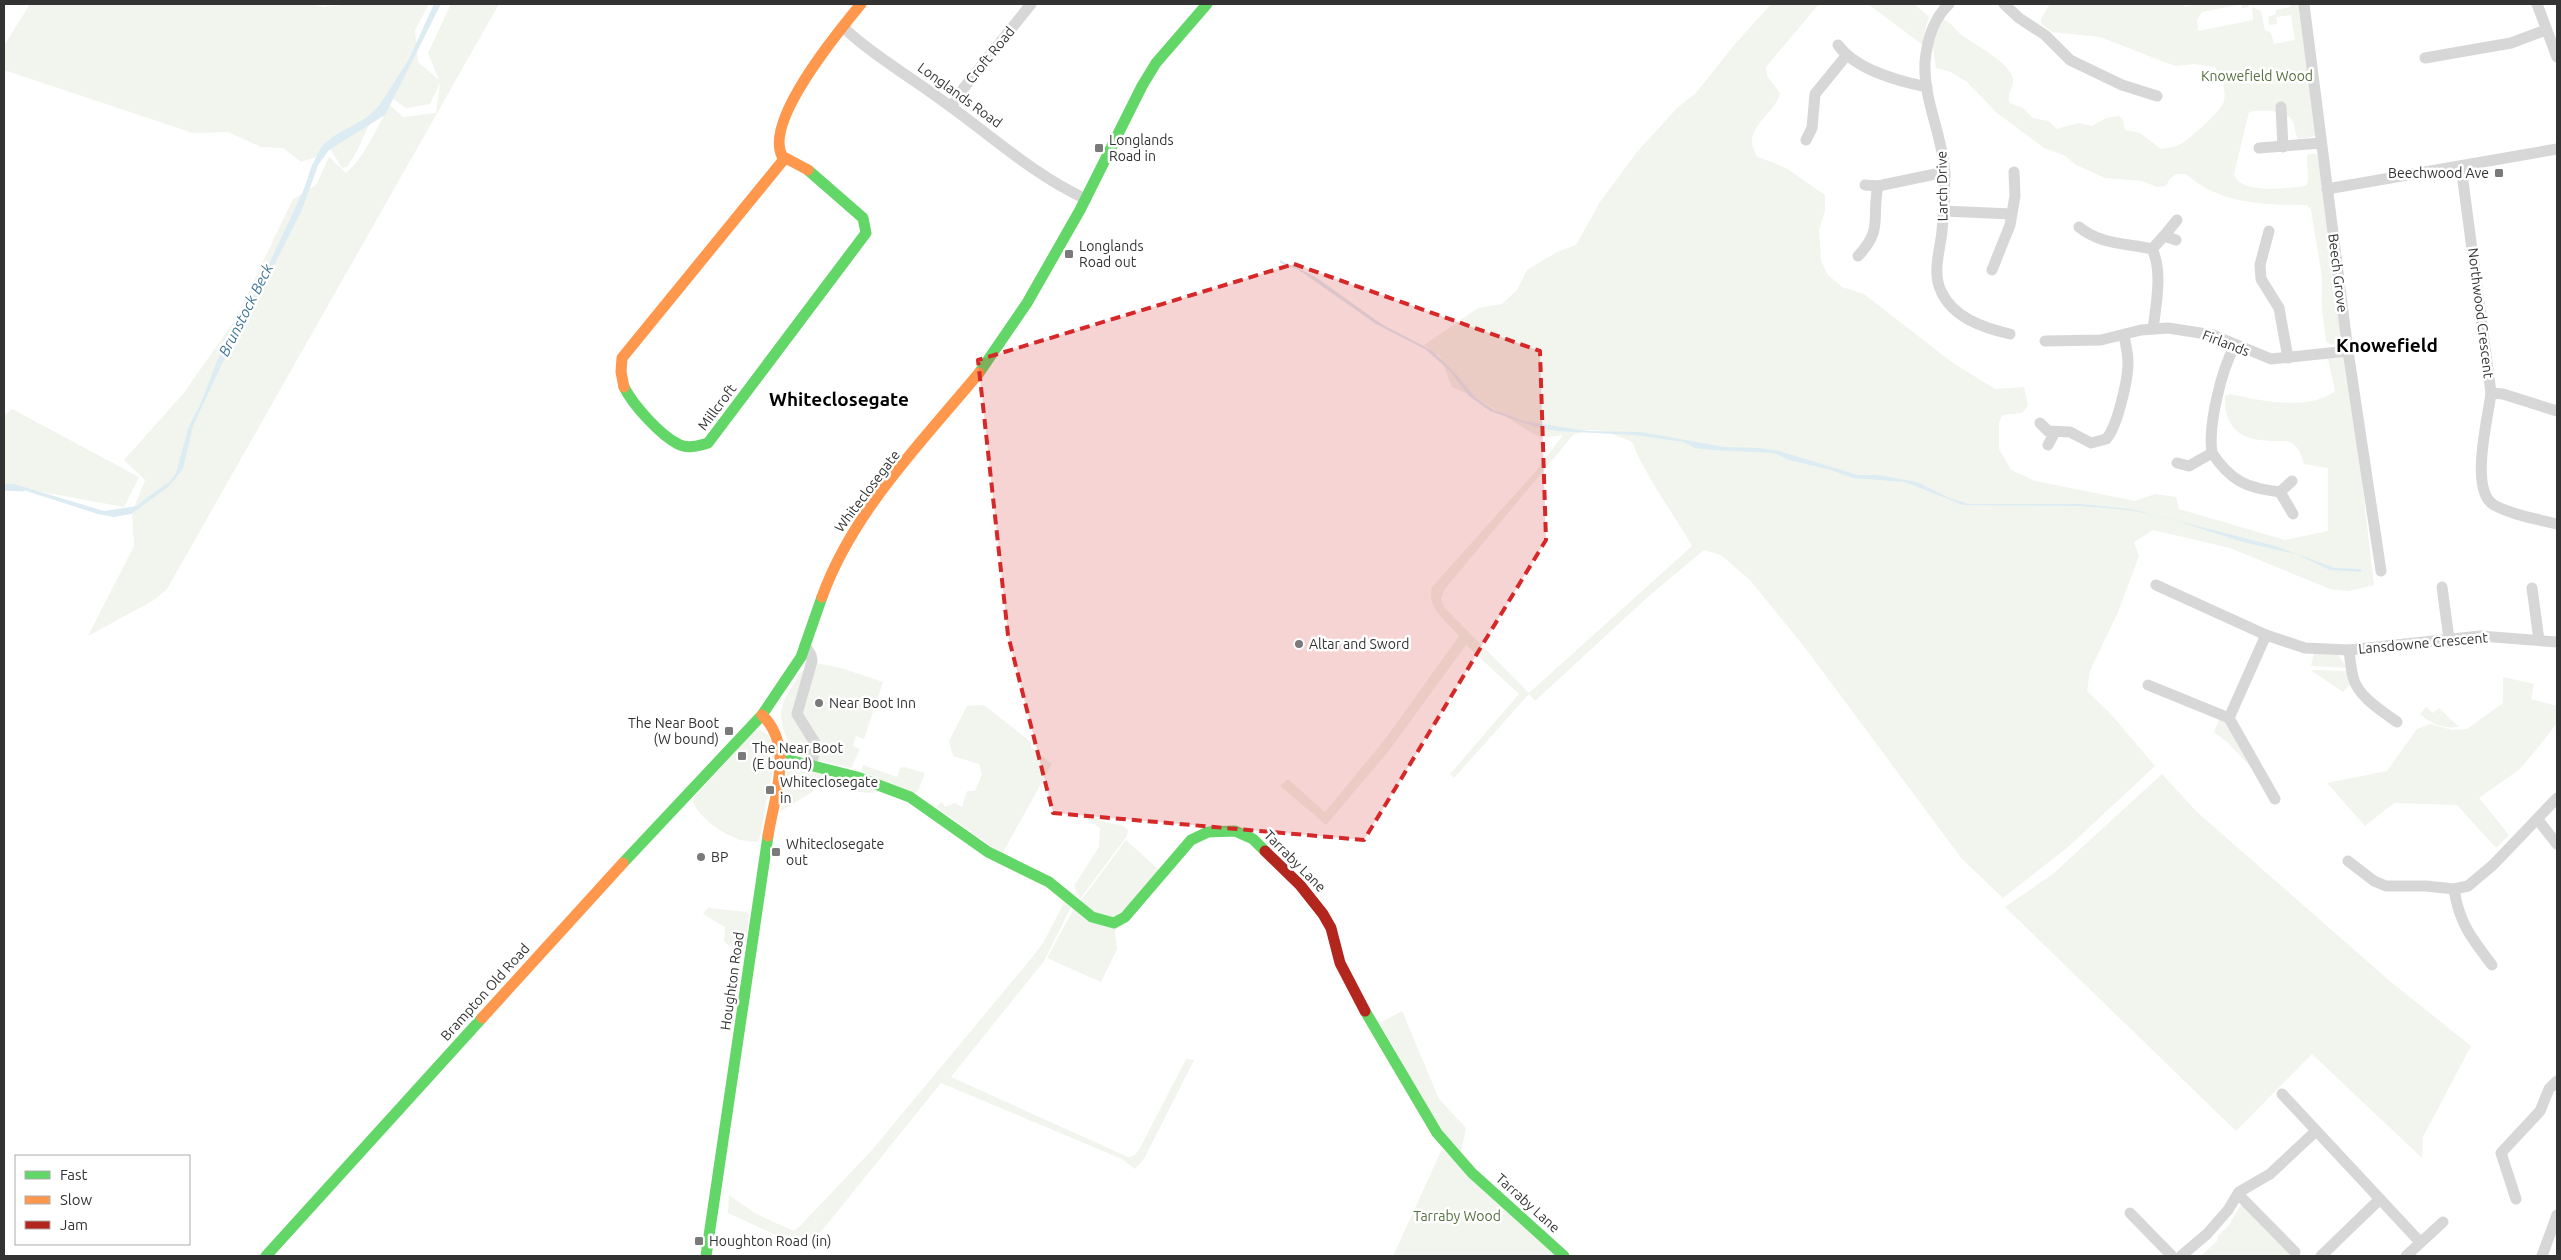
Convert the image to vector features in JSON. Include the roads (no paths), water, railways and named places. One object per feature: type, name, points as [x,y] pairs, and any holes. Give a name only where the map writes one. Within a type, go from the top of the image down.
[{"type":"street","points":[[785,158],[779,152],[778,144],[778,136],[783,121],[810,76],[861,4]]},
{"type":"street","name":"Croft Road","points":[[952,107],[1031,4]]},
{"type":"street","name":"Whiteclosegate","points":[[728,750],[762,715],[782,688],[806,645],[826,586],[844,548],[862,518],[988,362],[1052,261],[1086,199],[1117,132],[1156,63],[1207,4]]},
{"type":"street","name":"Larch Drive","points":[[1949,4],[1934,23],[1929,36],[1925,64],[1927,87],[1940,137],[1944,172],[1944,211],[1937,272],[1942,293],[1955,310],[1972,322],[2010,334]]},
{"type":"street","points":[[2004,4],[2018,18],[2045,34],[2070,60],[2122,85],[2156,96]]},
{"type":"street","name":"Beech Grove","points":[[2304,4],[2348,351],[2381,571]]},
{"type":"street","points":[[2537,4],[2557,57]]},
{"type":"street","name":"Longlands Road","points":[[844,28],[867,48],[1053,180],[1086,199]]},
{"type":"street","points":[[2425,58],[2511,43],[2546,30]]},
{"type":"street","points":[[1838,45],[1846,56],[1902,80],[1927,87]]},
{"type":"street","points":[[1804,142],[1812,128],[1815,94],[1846,56]]},
{"type":"street","points":[[2281,107],[2284,147]]},
{"type":"street","points":[[2259,148],[2322,143]]},
{"type":"street","points":[[2328,189],[2557,149]]},
{"type":"street","name":"Millcroft","points":[[785,158],[799,163],[811,172],[863,218],[866,224],[866,233],[708,443],[686,448],[678,444],[629,398],[620,382],[622,358],[785,158]]},
{"type":"street","name":"Northwood Crescent","points":[[2461,166],[2491,393],[2503,394],[2557,411]]},
{"type":"street","points":[[1865,185],[1878,186],[1944,172]]},
{"type":"street","points":[[1992,270],[1996,255],[2008,232],[2015,196],[2014,172]]},
{"type":"street","points":[[1858,256],[1868,246],[1874,234],[1878,186]]},
{"type":"street","points":[[1944,211],[2011,214]]},
{"type":"street","points":[[2152,249],[2176,220]]},
{"type":"street","points":[[2079,227],[2088,234],[2104,241],[2152,249]]},
{"type":"street","points":[[2269,231],[2260,265],[2261,278],[2280,308],[2288,358]]},
{"type":"street","points":[[2164,236],[2176,240]]},
{"type":"street","points":[[2152,249],[2157,264],[2153,329]]},
{"type":"street","name":"Firlands","points":[[2045,341],[2073,342],[2124,336],[2153,329],[2200,332],[2224,339],[2271,359],[2348,351]]},
{"type":"street","points":[[2040,422],[2048,431],[2070,432],[2091,443],[2100,443],[2111,435],[2127,375],[2128,363],[2124,336]]},
{"type":"street","points":[[2235,345],[2221,379],[2210,434],[2212,453],[2230,476],[2241,482],[2280,492],[2293,514]]},
{"type":"street","points":[[2491,393],[2480,480],[2485,496],[2494,504],[2557,524]]},
{"type":"street","points":[[2048,445],[2055,432]]},
{"type":"street","points":[[2176,463],[2189,466],[2199,458],[2212,453]]},
{"type":"street","points":[[2280,492],[2292,481]]},
{"type":"street","name":"Lansdowne Crescent","points":[[2156,585],[2266,635],[2305,648],[2349,650],[2480,636],[2557,642]]},
{"type":"street","points":[[2442,587],[2449,639]]},
{"type":"street","points":[[2532,588],[2539,640]]},
{"type":"street","points":[[2229,718],[2266,635]]},
{"type":"street","points":[[806,645],[812,662],[797,714],[815,744],[812,765]]},
{"type":"street","name":"Lansdowne Crescent","points":[[2349,650],[2353,679],[2359,689],[2372,704],[2397,722]]},
{"type":"street","points":[[2148,684],[2229,718],[2276,799]]},
{"type":"street","name":"Houghton Road","points":[[706,1256],[781,758],[780,743],[776,733],[770,721],[762,715]]},
{"type":"street","name":"Brampton Old Road","points":[[266,1256],[728,750]]},
{"type":"street","name":"Tarraby Lane","points":[[781,758],[856,777],[910,797],[934,811],[988,852],[1049,882],[1073,900],[1081,910],[1104,922],[1114,923],[1125,918],[1191,840],[1200,835],[1217,831],[1235,831],[1253,839],[1300,885],[1324,914],[1331,928],[1340,963],[1352,989],[1437,1133],[1472,1173],[1564,1256]]},
{"type":"street","points":[[2348,862],[2374,881],[2386,886],[2426,886],[2454,890],[2468,886],[2478,880],[2538,820],[2557,798]]},
{"type":"street","points":[[2538,820],[2557,844]]},
{"type":"street","points":[[2454,890],[2457,908],[2463,925],[2492,965]]},
{"type":"street","points":[[2515,1201],[2501,1153],[2540,1111],[2549,1089],[2557,1081]]},
{"type":"street","points":[[2282,1094],[2420,1242]]},
{"type":"street","points":[[2181,1256],[2207,1234],[2238,1194],[2270,1174],[2316,1131]]},
{"type":"street","points":[[2238,1194],[2295,1252]]},
{"type":"street","points":[[2322,1256],[2380,1199]]},
{"type":"street","points":[[2130,1214],[2172,1256]]},
{"type":"street","points":[[2542,1256],[2557,1216]]},
{"type":"street","points":[[2406,1256],[2442,1222]]},
{"type":"water","name":"Brunstock Beck","points":[[434,4],[441,4],[385,115],[329,150],[318,165],[302,210],[228,351],[193,426],[183,469],[168,487],[131,514],[114,517],[98,514],[20,489],[4,489],[4,484],[14,484],[104,511],[138,506],[167,485],[176,473],[189,426],[201,403],[217,361],[270,262],[322,146],[334,136],[366,118],[379,106],[409,59]]},
{"type":"water","points":[[1280,260],[1314,276],[1383,325],[1433,351],[1457,375],[1475,397],[1494,410],[1524,421],[1586,431],[1641,432],[1724,447],[1760,448],[1779,451],[1858,475],[1878,475],[1917,482],[1949,498],[1969,504],[2081,504],[2131,509],[2158,516],[2129,510],[2080,506],[1963,505],[1905,482],[1853,478],[1831,470],[1789,460],[1774,453],[1713,450],[1695,448],[1684,442],[1634,435],[1556,431],[1536,427],[1490,411],[1469,396],[1449,370],[1425,349],[1376,324],[1299,270],[1280,263]]},
{"type":"water","points":[[2176,521],[2275,546],[2335,568],[2361,569],[2361,572],[2330,570],[2296,554],[2243,542]]},
{"type":"waterway","name":"Brunstock Beck","points":[[140,505],[167,485]]},
{"type":"waterway","name":"Brunstock Beck","points":[[4,489],[23,490]]},
{"type":"place","name":"Longlands Road in","points":[[1099,148]]},
{"type":"place","name":"Beechwood Ave","points":[[2499,173]]},
{"type":"place","name":"Longlands Road out","points":[[1069,254]]},
{"type":"place","name":"Altar and Sword","points":[[1299,644]]},
{"type":"place","name":"Near Boot Inn","points":[[819,703]]},
{"type":"place","name":"The Near Boot (W bound)","points":[[729,731]]},
{"type":"place","name":"The Near Boot (E bound)","points":[[742,756]]},
{"type":"place","name":"Whiteclosegate in","points":[[770,790]]},
{"type":"place","name":"Whiteclosegate out","points":[[776,852]]},
{"type":"place","name":"BP","points":[[701,857]]},
{"type":"place","name":"Houghton Road (in)","points":[[699,1241]]},
{"type":"district","name":"Knowefield","points":[[2387,345]]},
{"type":"district","name":"Whiteclosegate","points":[[839,399]]},
{"type":"park label","name":"Knowefield Wood","points":[[2257,76]]},
{"type":"park label","name":"Tarraby Wood","points":[[1457,1216]]}]
